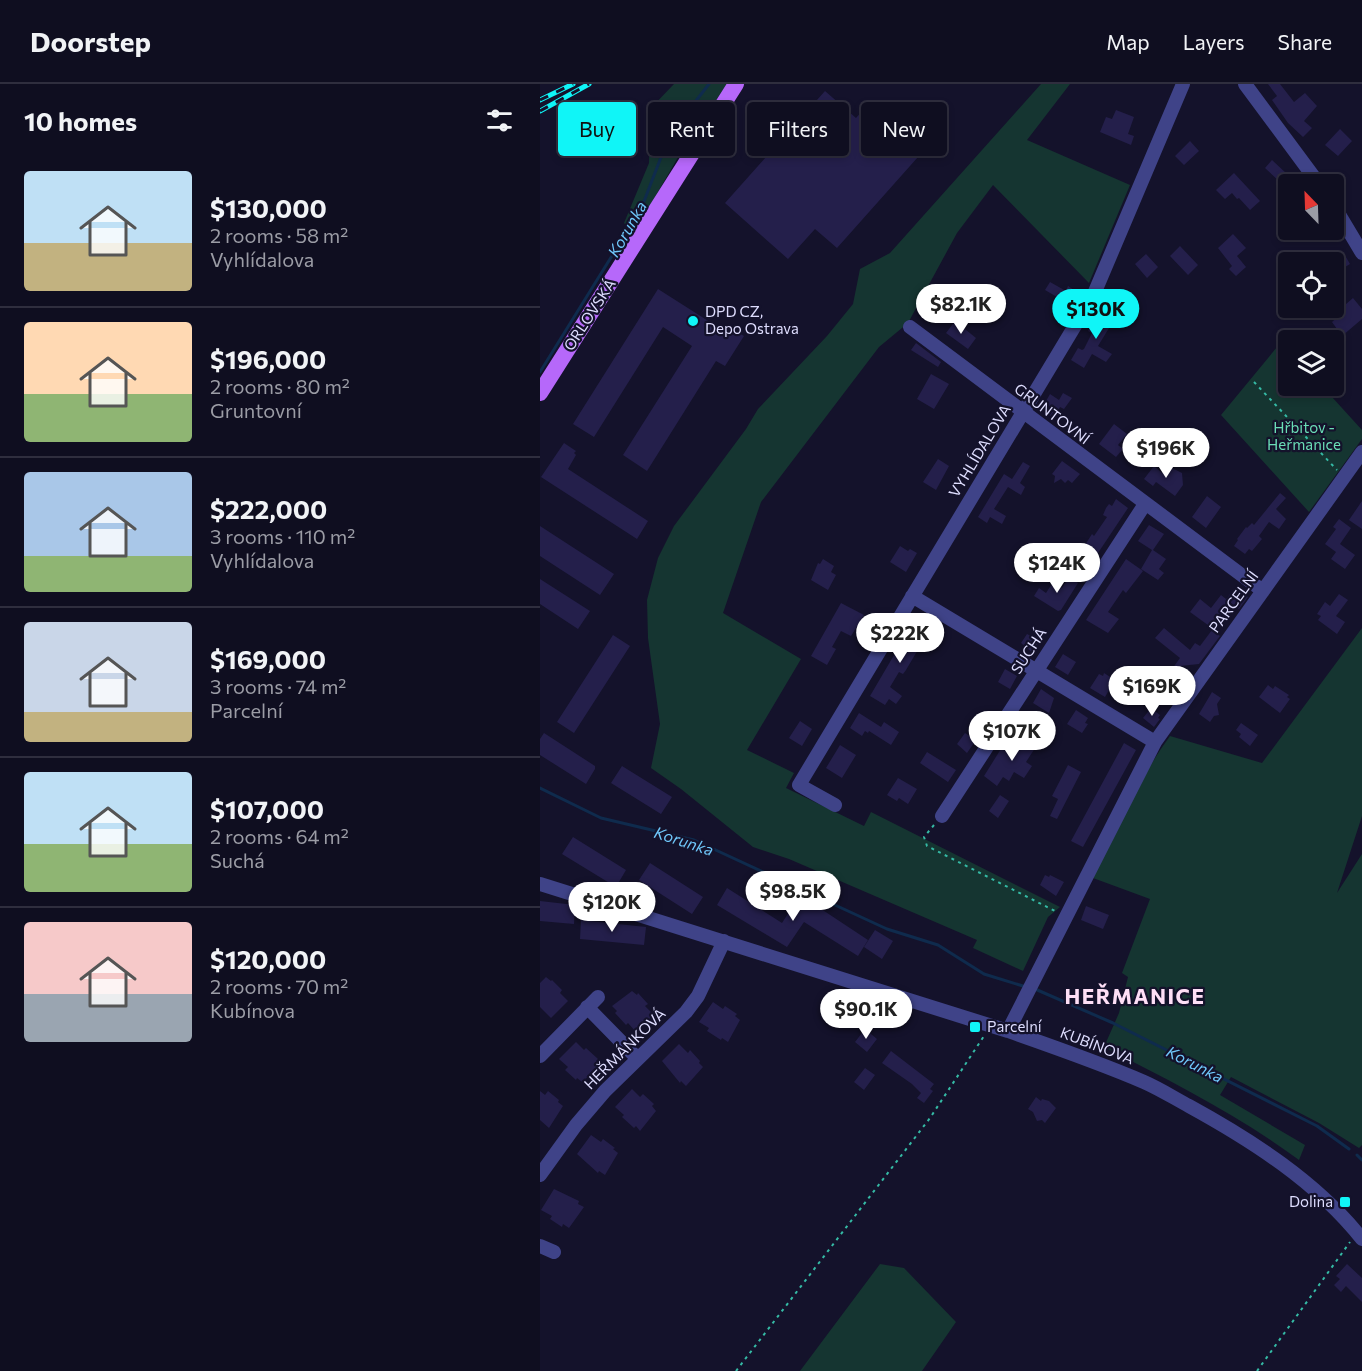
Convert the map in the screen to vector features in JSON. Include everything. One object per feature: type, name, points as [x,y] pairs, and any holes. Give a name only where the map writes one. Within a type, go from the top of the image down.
[{"type":"main road","name":"ORLOVSKÁ","points":[[540,393],[736,84]]},
{"type":"street","name":"VYHLÍDALOVA","points":[[835,805],[799,785],[1094,294],[1183,84]]},
{"type":"street","points":[[1245,84],[1312,174]]},
{"type":"street","points":[[1344,223],[1362,253]]},
{"type":"street","name":"GRUNTOVNÍ","points":[[910,327],[1263,591]]},
{"type":"street","name":"PARCELNÍ","points":[[1008,1031],[1155,742],[1362,452]]},
{"type":"street","name":"SUCHÁ","points":[[942,816],[1145,504]]},
{"type":"street","points":[[912,596],[1155,742]]},
{"type":"street","name":"KUBÍNOVA","points":[[540,884],[991,1025],[1147,1083],[1206,1116],[1294,1174],[1322,1197],[1360,1235]]},
{"type":"street","name":"HEŘMÁNKOVÁ","points":[[540,1175],[545,1156],[637,1058],[686,1012],[698,996],[724,941]]},
{"type":"street","points":[[540,1056],[598,997]]},
{"type":"street","points":[[587,1007],[637,1058]]},
{"type":"street","points":[[540,1246],[554,1252]]},
{"type":"path","points":[[1254,382],[1344,477]]},
{"type":"path","points":[[942,816],[924,837],[927,846],[1065,917]]},
{"type":"path","points":[[736,1371],[930,1118],[991,1025]]},
{"type":"path","points":[[1257,1371],[1360,1235]]},
{"type":"green space","points":[[674,84],[727,84],[715,102],[657,102]]},
{"type":"green space","points":[[1041,84],[1070,84],[1027,140],[1130,185],[1089,283],[993,185],[957,233],[908,323],[879,347],[761,502],[723,613],[801,659],[747,750],[794,773],[786,788],[864,826],[871,812],[1060,907],[1048,917],[1023,971],[973,948],[977,940],[789,859],[753,847],[651,768],[660,724],[648,638],[647,600],[658,558],[674,526],[746,429],[758,409],[827,336],[853,304],[860,269],[890,253]]},
{"type":"green space","points":[[649,156],[679,156],[634,233],[624,223],[649,163]]},
{"type":"green space","name":"Hřbitov - Heřmanice","points":[[1278,346],[1278,396],[1331,396],[1362,430],[1362,439],[1309,512],[1221,415]]},
{"type":"green space","points":[[1362,628],[1362,816],[1337,893],[1362,854],[1362,1145],[1359,1148],[1319,1123],[1231,1077],[1220,1095],[1305,1145],[1299,1160],[1228,1113],[1104,1047],[1119,1013],[1128,977],[1122,973],[1150,899],[1093,878],[1138,787],[1170,736],[1262,763]]},
{"type":"green space","points":[[880,1264],[904,1268],[956,1322],[922,1371],[800,1371]]},
{"type":"building","points":[[1268,84],[1280,84],[1294,102],[1305,93],[1317,106],[1304,121],[1312,128],[1303,137],[1288,123],[1272,100],[1277,96]]},
{"type":"building","points":[[825,91],[838,102],[815,102]]},
{"type":"building","points":[[1116,110],[1134,117],[1128,134],[1134,136],[1131,145],[1100,132],[1106,117],[1112,119]]},
{"type":"building","points":[[849,112],[856,118],[861,112],[861,156],[918,157],[837,248],[815,229],[788,259],[725,203],[767,156],[849,156]]},
{"type":"building","points":[[1340,129],[1352,141],[1338,156],[1325,145]]},
{"type":"building","points":[[1190,141],[1199,151],[1184,165],[1175,156]]},
{"type":"building","points":[[1272,160],[1287,174],[1278,174],[1278,180],[1265,168]]},
{"type":"building","points":[[1234,173],[1260,201],[1250,210],[1232,193],[1225,199],[1216,190]]},
{"type":"building","points":[[1233,234],[1246,248],[1237,256],[1246,267],[1236,276],[1229,269],[1232,266],[1218,248]]},
{"type":"building","points":[[1180,246],[1198,265],[1188,275],[1170,256]]},
{"type":"building","points":[[1146,254],[1158,267],[1147,278],[1135,264]]},
{"type":"building","points":[[1344,254],[1350,264],[1344,268]]},
{"type":"building","points":[[1050,282],[1066,291],[1068,286],[1077,292],[1069,304],[1045,290]]},
{"type":"building","points":[[658,289],[724,331],[728,326],[744,336],[725,366],[716,361],[647,471],[623,455],[692,346],[663,327],[594,437],[573,424]]},
{"type":"building","points":[[1353,298],[1362,309],[1362,319],[1344,334],[1344,330],[1338,330],[1332,322],[1336,318],[1344,318],[1344,306]]},
{"type":"building","points":[[1106,308],[1117,315],[1098,346],[1112,354],[1106,362],[1092,354],[1084,368],[1071,360],[1078,348],[1084,349],[1092,333],[1088,331]]},
{"type":"building","points":[[955,321],[976,338],[968,349],[946,333]]},
{"type":"building","points":[[916,343],[941,362],[938,367],[911,350]]},
{"type":"building","points":[[931,374],[949,384],[934,409],[917,399]]},
{"type":"building","points":[[1063,393],[1072,398],[1064,409],[1060,407],[1054,418],[1041,410],[1050,394],[1059,400]]},
{"type":"building","points":[[1114,424],[1127,434],[1118,445],[1123,449],[1116,457],[1099,444]]},
{"type":"building","points":[[564,443],[576,451],[568,469],[648,521],[637,539],[541,477]]},
{"type":"building","points":[[938,459],[949,466],[936,490],[923,482]]},
{"type":"building","points":[[1062,461],[1080,474],[1072,483],[1068,480],[1065,483],[1061,479],[1054,483],[1055,476],[1052,474]]},
{"type":"building","points":[[1023,462],[1030,466],[1020,483],[1025,487],[1021,495],[1008,487],[994,509],[1006,516],[1002,524],[990,517],[987,523],[978,517],[1004,474],[1012,479]]},
{"type":"building","points":[[1154,466],[1162,473],[1168,466],[1182,473],[1183,485],[1175,496],[1156,482],[1153,486],[1144,479]]},
{"type":"building","points":[[1280,493],[1286,498],[1276,509],[1286,519],[1279,529],[1269,522],[1259,536],[1262,539],[1252,551],[1249,549],[1245,554],[1234,546],[1237,539],[1246,527],[1252,523],[1254,525]]},
{"type":"building","points":[[1207,496],[1221,507],[1206,528],[1192,517]]},
{"type":"building","points":[[1116,499],[1128,508],[1098,553],[1085,545],[1107,517],[1103,515],[1106,508],[1109,504],[1112,506]]},
{"type":"building","points":[[1362,501],[1362,529],[1349,520]]},
{"type":"building","points":[[1339,519],[1351,528],[1340,544],[1355,555],[1345,569],[1331,559],[1336,552],[1325,544],[1336,529],[1333,527]]},
{"type":"building","points":[[1149,525],[1164,534],[1153,550],[1166,559],[1159,569],[1164,573],[1158,580],[1141,569],[1152,550],[1138,541]]},
{"type":"building","points":[[540,526],[614,574],[600,595],[540,556]]},
{"type":"building","points":[[900,546],[917,553],[906,572],[890,562]]},
{"type":"building","points":[[823,559],[834,566],[831,572],[836,575],[828,590],[811,580],[818,563],[820,564]]},
{"type":"building","points":[[1126,559],[1143,571],[1126,593],[1123,590],[1108,612],[1119,619],[1108,633],[1086,620]]},
{"type":"building","points":[[1069,577],[1078,583],[1061,610],[1058,611],[1034,596],[1039,588],[1046,593],[1053,582],[1062,588]]},
{"type":"building","points":[[540,579],[590,611],[578,629],[540,604]]},
{"type":"building","points":[[1235,588],[1248,597],[1239,609],[1231,603],[1212,628],[1190,612],[1200,599],[1211,608],[1221,595],[1226,599]]},
{"type":"building","points":[[1339,594],[1348,600],[1336,616],[1345,622],[1337,634],[1318,620],[1321,616],[1317,614],[1325,602],[1330,606]]},
{"type":"building","points":[[841,603],[864,615],[851,636],[841,631],[832,647],[836,649],[827,665],[811,656]]},
{"type":"building","points":[[914,621],[929,631],[906,670],[903,674],[899,672],[890,687],[902,696],[896,704],[889,699],[885,705],[870,696]]},
{"type":"building","points":[[1164,628],[1190,650],[1195,643],[1200,646],[1212,630],[1220,636],[1199,664],[1180,666],[1192,675],[1178,692],[1162,683],[1180,658],[1155,638]]},
{"type":"building","points":[[1027,634],[1039,640],[1033,653],[1021,643]]},
{"type":"building","points":[[613,635],[630,646],[574,733],[557,722]]},
{"type":"building","points":[[1063,654],[1076,662],[1068,675],[1055,667]]},
{"type":"building","points":[[1005,669],[1017,676],[1010,689],[998,682]]},
{"type":"building","points":[[1104,673],[1115,680],[1105,697],[1090,688],[1099,674],[1103,676]]},
{"type":"building","points":[[1268,685],[1273,689],[1275,686],[1289,695],[1287,697],[1290,699],[1280,713],[1259,697]]},
{"type":"building","points":[[1041,689],[1054,698],[1049,713],[1033,703]]},
{"type":"building","points":[[1212,692],[1221,698],[1217,704],[1219,715],[1214,716],[1210,722],[1199,714]]},
{"type":"building","points":[[1151,708],[1160,715],[1154,727],[1143,718]]},
{"type":"building","points":[[1076,710],[1088,718],[1085,723],[1088,724],[1082,733],[1067,724]]},
{"type":"building","points":[[859,713],[881,727],[884,722],[899,732],[891,745],[869,731],[868,733],[865,731],[862,736],[850,728]]},
{"type":"building","points":[[800,721],[812,729],[802,746],[789,738]]},
{"type":"building","points":[[1241,723],[1258,735],[1250,746],[1239,737],[1241,734],[1236,730]]},
{"type":"building","points":[[544,733],[595,766],[586,784],[540,755],[540,739]]},
{"type":"building","points":[[965,733],[976,740],[967,753],[957,744]]},
{"type":"building","points":[[1028,734],[1039,742],[1026,762],[1032,766],[1024,778],[1014,772],[1009,781],[1003,777],[997,786],[984,776],[1004,744],[1015,752]]},
{"type":"building","points":[[1124,743],[1136,750],[1083,847],[1071,841]]},
{"type":"building","points":[[840,745],[856,755],[842,778],[826,768]]},
{"type":"building","points":[[927,752],[956,770],[948,782],[920,763]]},
{"type":"building","points":[[1068,765],[1081,772],[1057,819],[1050,816],[1058,799],[1052,796]]},
{"type":"building","points":[[622,766],[672,797],[661,814],[611,783]]},
{"type":"building","points":[[898,778],[917,789],[908,804],[899,798],[897,801],[887,795]]},
{"type":"building","points":[[1000,795],[1009,801],[998,818],[989,811]]},
{"type":"building","points":[[573,837],[626,870],[616,887],[562,854]]},
{"type":"building","points":[[650,863],[703,897],[692,914],[639,880]]},
{"type":"building","points":[[1045,875],[1064,882],[1056,896],[1040,885]]},
{"type":"building","points":[[727,888],[782,923],[800,895],[868,940],[858,956],[804,922],[787,947],[717,905]]},
{"type":"building","points":[[540,901],[575,905],[574,924],[540,921]]},
{"type":"building","points":[[1086,906],[1109,915],[1103,929],[1081,920]]},
{"type":"building","points":[[581,920],[646,927],[644,945],[580,939]]},
{"type":"building","points":[[875,930],[893,941],[882,959],[864,947]]},
{"type":"building","points":[[546,977],[562,990],[560,993],[568,1001],[551,1018],[540,1007],[540,983]]},
{"type":"building","points":[[632,991],[637,995],[638,993],[648,1004],[645,1006],[654,1015],[636,1032],[628,1023],[626,1025],[612,1006]]},
{"type":"building","points":[[713,1002],[737,1014],[735,1016],[740,1020],[728,1042],[707,1031],[709,1028],[699,1022]]},
{"type":"building","points":[[865,1029],[877,1039],[867,1052],[855,1042]]},
{"type":"building","points":[[576,1042],[598,1059],[596,1061],[601,1065],[582,1082],[577,1078],[576,1080],[565,1070],[568,1067],[559,1059]]},
{"type":"building","points":[[679,1044],[688,1053],[690,1050],[703,1067],[686,1086],[681,1081],[680,1083],[662,1061]]},
{"type":"building","points":[[891,1051],[934,1084],[930,1089],[933,1091],[924,1103],[917,1098],[921,1093],[912,1084],[882,1063]]},
{"type":"building","points":[[865,1068],[875,1075],[864,1090],[854,1082]]},
{"type":"building","points":[[632,1089],[640,1097],[643,1094],[654,1104],[652,1106],[656,1111],[640,1131],[622,1117],[624,1115],[615,1107]]},
{"type":"building","points":[[540,1091],[545,1095],[548,1091],[563,1106],[549,1128],[540,1120]]},
{"type":"building","points":[[1036,1097],[1041,1101],[1042,1099],[1049,1101],[1056,1108],[1045,1123],[1042,1120],[1037,1121],[1033,1112],[1028,1109]]},
{"type":"building","points":[[591,1135],[601,1142],[603,1139],[618,1153],[605,1175],[599,1171],[598,1173],[577,1154]]},
{"type":"building","points":[[554,1189],[579,1201],[578,1204],[584,1207],[569,1228],[563,1224],[562,1227],[550,1219],[552,1216],[541,1210]]},
{"type":"building","points":[[1347,1264],[1362,1278],[1362,1302],[1346,1286],[1341,1292],[1334,1285],[1340,1279],[1336,1276]]},
{"type":"waterway","name":"Korunka","points":[[540,372],[641,209],[670,134],[709,84]]},
{"type":"waterway","name":"Korunka","points":[[540,788],[601,818],[694,840],[887,929],[938,945],[984,974],[1023,986]]},
{"type":"waterway","name":"Korunka","points":[[1035,989],[1113,1023],[1317,1126],[1349,1149]]},
{"type":"waterway","name":"Korunka","points":[[1357,1155],[1362,1160]]},
{"type":"railway","points":[[540,100],[573,84]]},
{"type":"railway","points":[[540,111],[589,84]]},
{"type":"place","name":"DPD CZ, Depo Ostrava","points":[[693,321]]},
{"type":"place","name":"Parcelní","points":[[975,1027]]},
{"type":"place","name":"Dolina","points":[[1345,1202]]},
{"type":"district","name":"HEŘMANICE","points":[[1135,997]]}]
